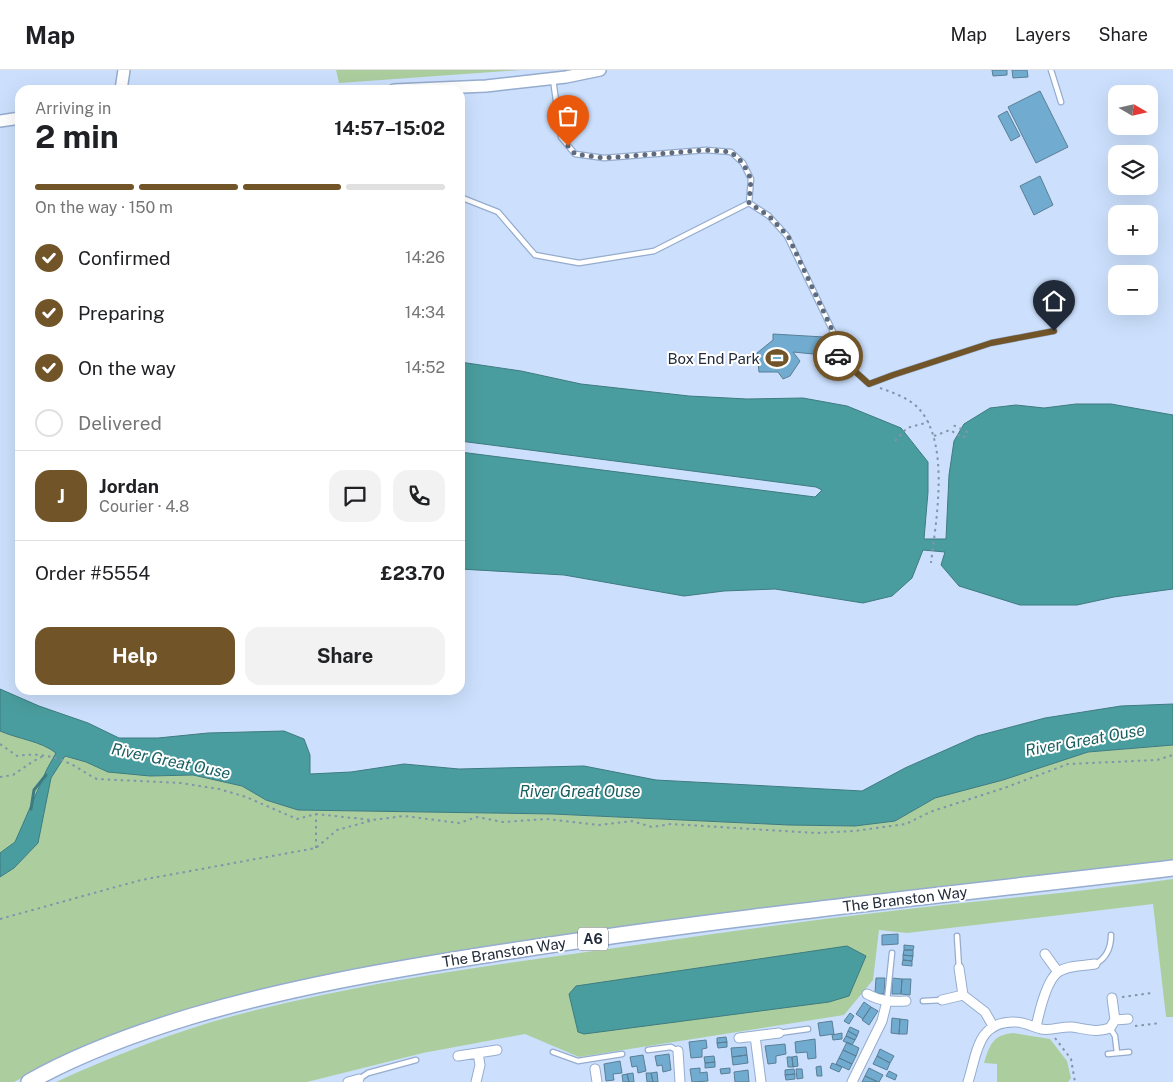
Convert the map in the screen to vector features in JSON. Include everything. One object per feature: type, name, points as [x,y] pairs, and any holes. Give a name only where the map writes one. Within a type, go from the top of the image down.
[{"type":"highway","name":"The Branston Way","points":[[29,1082],[55,1067],[143,1030],[250,999],[371,973],[542,946],[707,924],[944,894],[1173,868]]},
{"type":"street","points":[[122,85],[124,70]]},
{"type":"street","points":[[465,87],[553,79],[600,70]]},
{"type":"street","points":[[0,121],[15,119]]},
{"type":"street","points":[[1045,954],[1058,972]]},
{"type":"street","points":[[1036,1027],[1039,1013],[1051,982],[1058,972],[1068,968],[1095,964]]},
{"type":"street","points":[[959,968],[963,996],[984,1012],[992,1026]]},
{"type":"street","points":[[867,994],[878,1000],[906,1001]]},
{"type":"street","points":[[942,1000],[963,996]]},
{"type":"street","points":[[1112,998],[1112,1024]]},
{"type":"street","points":[[852,1082],[882,1021],[887,1001]]},
{"type":"street","points":[[969,1082],[980,1042],[985,1032],[992,1026],[1017,1022],[1050,1030],[1071,1027],[1102,1031],[1112,1024],[1128,1020]]},
{"type":"street","points":[[739,1038],[778,1033]]},
{"type":"street","points":[[755,1036],[761,1082]]},
{"type":"street","points":[[458,1056],[497,1050]]},
{"type":"street","points":[[678,1051],[680,1082]]},
{"type":"street","points":[[476,1082],[480,1065],[478,1053]]},
{"type":"street","points":[[595,1069],[597,1082]]},
{"type":"street","points":[[348,1082],[359,1079]]},
{"type":"lane","points":[[1051,70],[1061,102]]},
{"type":"lane","points":[[553,79],[561,137],[575,154],[604,158],[706,150],[731,152],[743,163],[751,179],[749,203]]},
{"type":"lane","points":[[465,199],[498,212],[535,255],[580,263],[654,251],[749,203]]},
{"type":"lane","points":[[749,203],[769,216],[788,236],[836,338],[836,354],[869,384],[991,343],[1054,331]]},
{"type":"lane","points":[[1095,964],[1103,960],[1111,946],[1111,935]]},
{"type":"lane","points":[[957,936],[959,968]]},
{"type":"lane","points":[[887,1001],[892,953]]},
{"type":"lane","points":[[923,1002],[942,1000]]},
{"type":"lane","points":[[1112,1024],[1117,1053]]},
{"type":"lane","points":[[778,1033],[808,1030]]},
{"type":"lane","points":[[648,1050],[671,1048],[678,1051]]},
{"type":"lane","points":[[553,1052],[578,1061],[622,1054]]},
{"type":"lane","points":[[1108,1054],[1129,1052]]},
{"type":"lane","points":[[593,1059],[595,1069]]},
{"type":"lane","points":[[359,1079],[368,1073],[416,1060]]},
{"type":"path","points":[[869,384],[897,394],[919,408],[930,422],[934,436],[939,482],[930,563]]},
{"type":"path","points":[[895,441],[907,428],[930,422]]},
{"type":"path","points":[[934,436],[950,430],[963,438],[966,432],[954,425]]},
{"type":"path","points":[[0,744],[17,756],[45,755],[68,762],[97,779],[181,783],[219,789],[246,797],[296,819],[316,814],[372,820]]},
{"type":"path","points":[[0,777],[14,775],[45,755]]},
{"type":"path","points":[[0,919],[141,880],[316,848],[337,830],[372,820],[404,816],[459,823],[477,817],[503,822],[546,819],[599,825],[632,821],[652,827],[671,824],[816,833],[854,831],[906,824],[930,812],[1007,787],[1068,764],[1157,760],[1173,755]]},
{"type":"path","points":[[316,814],[316,848]]},
{"type":"path","points":[[1112,998],[1152,993]]},
{"type":"path","points":[[1050,1030],[1072,1059],[1075,1082]]},
{"type":"shaded area","points":[[336,70],[522,70],[339,83]]},
{"type":"shaded area","points":[[0,731],[36,743],[57,753],[47,769],[15,842],[0,853]]},
{"type":"shaded area","points":[[1173,745],[1173,862],[1012,879],[773,909],[375,966],[47,1065],[14,1082],[0,1082],[0,877],[14,868],[38,843],[51,778],[64,756],[150,776],[193,775],[242,786],[266,800],[401,811],[553,814],[789,825],[855,826],[895,821],[935,798],[1003,780],[1088,752]]},
{"type":"shaded area","points":[[1173,879],[1173,1017],[1166,1017],[1153,904],[907,933],[879,930],[873,980],[844,1015],[579,1057],[525,1034],[423,1053],[307,1082],[56,1082],[143,1045],[211,1022],[315,996],[398,980],[724,932]]},
{"type":"shaded area","points":[[1013,1033],[1050,1039],[1067,1061],[1071,1078],[1068,1082],[997,1082],[997,1064],[984,1063],[986,1056],[997,1038]]},
{"type":"water","name":"Box End Park","points":[[465,363],[521,371],[581,384],[689,396],[747,399],[803,398],[847,406],[901,428],[928,462],[928,492],[924,539],[946,539],[949,475],[954,441],[964,424],[990,408],[1016,405],[1044,408],[1076,404],[1111,404],[1173,415],[1173,589],[1114,597],[1077,605],[1020,605],[959,586],[941,565],[945,552],[923,550],[912,578],[892,596],[863,603],[775,589],[724,591],[684,596],[564,575],[465,569],[465,453],[815,497],[822,490],[816,487],[465,442]]},
{"type":"water","name":"River Great Ouse","points":[[0,689],[39,706],[88,723],[119,738],[158,738],[208,733],[284,731],[304,739],[310,755],[310,774],[351,772],[404,764],[459,769],[584,766],[656,780],[862,791],[905,768],[977,736],[1045,718],[1121,706],[1173,704],[1173,745],[1088,752],[1003,780],[935,798],[895,821],[855,826],[789,825],[553,814],[298,810],[266,800],[242,786],[193,775],[150,776],[108,772],[86,762],[65,756],[51,778],[38,843],[14,868],[0,877],[0,853],[15,842],[56,753],[36,743],[0,731]]},
{"type":"water","points":[[847,946],[866,956],[849,996],[829,1002],[584,1034],[578,1032],[569,994],[576,986]]},
{"type":"building","points":[[992,70],[1007,70],[1007,75],[993,76]]},
{"type":"building","points":[[1012,70],[1027,70],[1028,77],[1013,78]]},
{"type":"building","points":[[1040,91],[1068,147],[1036,163],[1008,107]]},
{"type":"building","points":[[1007,111],[1020,136],[1011,141],[998,116]]},
{"type":"building","points":[[1040,176],[1053,205],[1034,215],[1020,186]]},
{"type":"building","name":"Box End Park","points":[[773,334],[824,337],[823,355],[793,352],[800,361],[790,376],[783,379],[778,372],[759,372],[757,353],[773,340]]},
{"type":"building","points":[[898,934],[898,944],[882,945],[882,935]]},
{"type":"building","points":[[904,945],[914,946],[913,950],[904,950]]},
{"type":"building","points":[[904,950],[913,950],[913,956],[903,955]]},
{"type":"building","points":[[903,955],[913,956],[912,961],[903,960]]},
{"type":"building","points":[[903,960],[912,961],[912,966],[902,965]]},
{"type":"building","points":[[876,978],[885,978],[884,994],[875,993]]},
{"type":"building","points":[[892,978],[902,979],[901,994],[892,994]]},
{"type":"building","points":[[902,979],[911,979],[910,995],[901,994]]},
{"type":"building","points":[[864,1002],[871,1007],[863,1019],[856,1014]]},
{"type":"building","points":[[871,1007],[878,1011],[869,1025],[862,1020]]},
{"type":"building","points":[[850,1013],[854,1016],[849,1024],[844,1021]]},
{"type":"building","points":[[892,1018],[900,1019],[899,1034],[891,1033]]},
{"type":"building","points":[[900,1019],[908,1020],[907,1034],[899,1034]]},
{"type":"building","points":[[832,1021],[834,1034],[820,1036],[818,1023]]},
{"type":"building","points":[[850,1027],[859,1031],[857,1036],[848,1031]]},
{"type":"building","points":[[848,1031],[857,1036],[855,1040],[846,1036]]},
{"type":"building","points":[[842,1033],[842,1039],[833,1040],[832,1035]]},
{"type":"building","points":[[846,1036],[855,1040],[852,1045],[843,1041]]},
{"type":"building","points":[[726,1037],[727,1042],[717,1043],[717,1038]]},
{"type":"building","points":[[815,1039],[816,1058],[808,1059],[807,1052],[796,1053],[795,1042]]},
{"type":"building","points":[[706,1040],[707,1048],[702,1049],[702,1057],[691,1058],[689,1042]]},
{"type":"building","points":[[727,1042],[727,1047],[718,1048],[717,1043]]},
{"type":"building","points":[[847,1042],[859,1048],[856,1056],[843,1050]]},
{"type":"building","points":[[785,1044],[786,1054],[776,1056],[776,1063],[768,1064],[765,1046]]},
{"type":"building","points":[[746,1047],[747,1055],[732,1057],[731,1048]]},
{"type":"building","points":[[880,1049],[894,1056],[890,1063],[877,1056]]},
{"type":"building","points":[[843,1050],[856,1056],[852,1064],[839,1058]]},
{"type":"building","points":[[669,1054],[671,1070],[663,1072],[662,1065],[657,1066],[655,1056]]},
{"type":"building","points":[[643,1055],[646,1071],[638,1073],[637,1066],[632,1067],[630,1057]]},
{"type":"building","points":[[747,1055],[748,1063],[733,1065],[732,1057]]},
{"type":"building","points":[[714,1056],[715,1062],[705,1063],[704,1057]]},
{"type":"building","points":[[797,1056],[798,1066],[793,1067],[792,1057]]},
{"type":"building","points":[[877,1056],[890,1063],[887,1070],[873,1064]]},
{"type":"building","points":[[787,1057],[792,1057],[793,1067],[788,1067]]},
{"type":"building","points":[[839,1058],[852,1064],[849,1070],[836,1064]]},
{"type":"building","points":[[620,1061],[622,1073],[613,1074],[614,1080],[606,1081],[604,1064]]},
{"type":"building","points":[[715,1062],[715,1067],[705,1068],[705,1063]]},
{"type":"building","points":[[832,1063],[842,1067],[839,1072],[830,1068]]},
{"type":"building","points":[[821,1066],[822,1076],[817,1076],[816,1067]]},
{"type":"building","points":[[700,1068],[700,1073],[707,1072],[708,1081],[692,1082],[690,1069]]},
{"type":"building","points":[[730,1068],[730,1073],[721,1074],[720,1069]]},
{"type":"building","points":[[869,1068],[883,1075],[879,1082],[865,1076]]},
{"type":"building","points":[[794,1069],[795,1074],[785,1075],[785,1070]]},
{"type":"building","points":[[796,1069],[802,1069],[803,1078],[797,1079]]},
{"type":"building","points":[[748,1070],[749,1082],[735,1082],[734,1072]]},
{"type":"building","points":[[889,1071],[897,1075],[895,1080],[886,1076]]},
{"type":"building","points":[[657,1072],[658,1082],[653,1082],[651,1073]]},
{"type":"building","points":[[633,1073],[634,1082],[629,1082],[627,1074]]},
{"type":"building","points":[[646,1073],[651,1073],[653,1082],[647,1082]]},
{"type":"building","points":[[627,1074],[629,1082],[623,1082],[622,1075]]},
{"type":"building","points":[[795,1074],[795,1079],[786,1080],[785,1075]]},
{"type":"building","points":[[865,1076],[877,1082],[862,1082]]},
{"type":"waterway","points":[[31,809],[34,790],[46,775]]},
{"type":"way so far","points":[[568,146],[575,154],[604,158],[706,150],[731,152],[743,163],[751,179],[749,203],[769,216],[788,236],[836,338],[836,354],[838,356]]},
{"type":"place","name":"Box End Park","points":[[777,358]]},
{"type":"route","points":[[838,356],[869,384],[991,343],[1054,331]]}]
